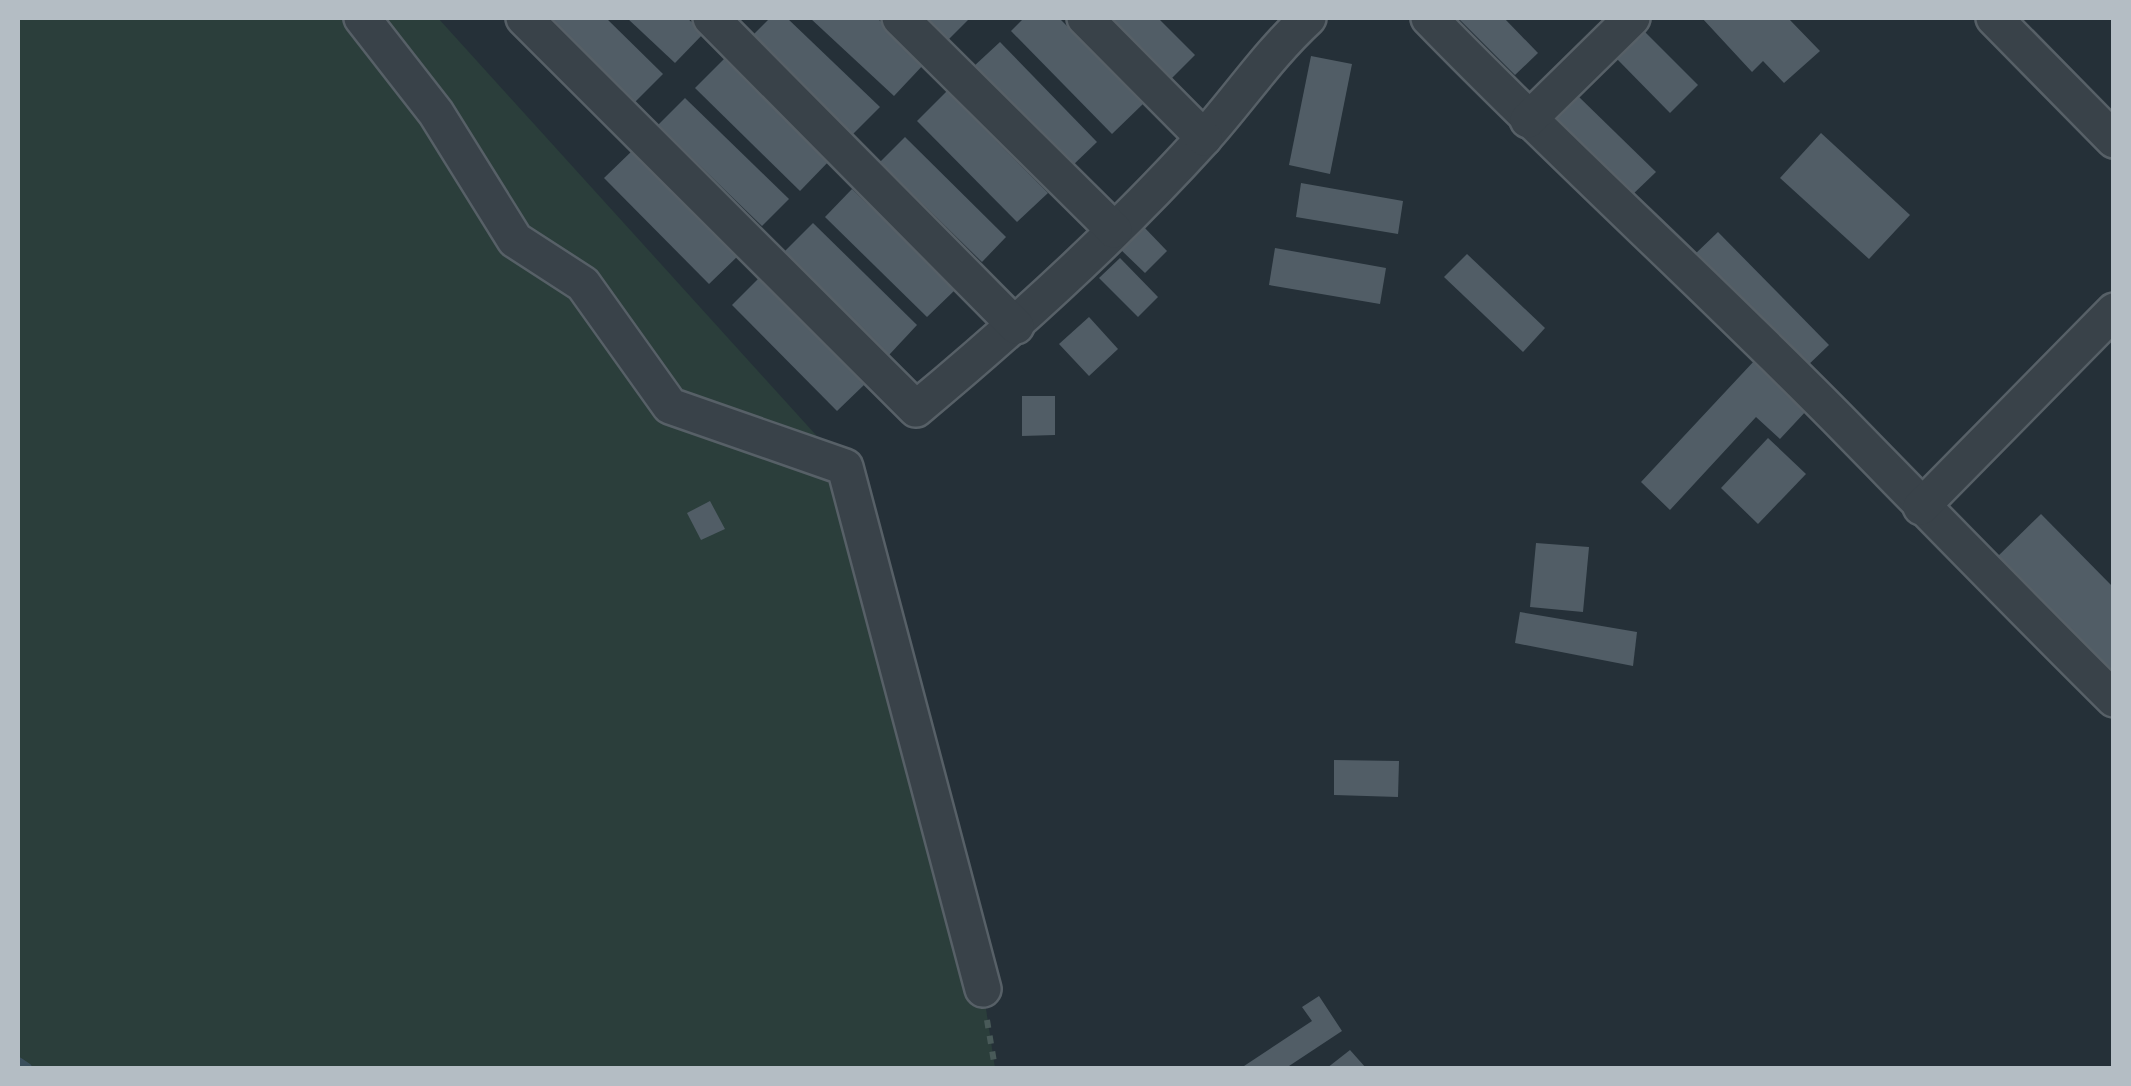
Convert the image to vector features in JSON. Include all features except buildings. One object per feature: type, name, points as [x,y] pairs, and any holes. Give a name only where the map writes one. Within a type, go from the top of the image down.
[{"type":"street","points":[[362,18],[436,113],[515,240],[583,284],[670,406],[845,467],[982,989]]},
{"type":"street","points":[[524,18],[916,409],[1016,326],[1114,230],[1204,138],[1259,68],[1306,18]]},
{"type":"street","points":[[712,18],[1016,326]]},
{"type":"street","points":[[900,18],[1114,230]]},
{"type":"street","points":[[1085,18],[1204,138]]},
{"type":"street","points":[[1429,18],[1528,120],[1834,416],[2114,699]]},
{"type":"street","points":[[1528,120],[1632,18]]},
{"type":"street","points":[[1994,18],[2114,140]]},
{"type":"street","points":[[1921,507],[2114,311]]},
{"type":"path","points":[[982,989],[995,1068]]},
{"type":"green space","points":[[18,18],[438,18],[845,467],[983,989],[995,1068],[18,1068]]},
{"type":"waterway","points":[[18,1062],[27,1068]]}]
